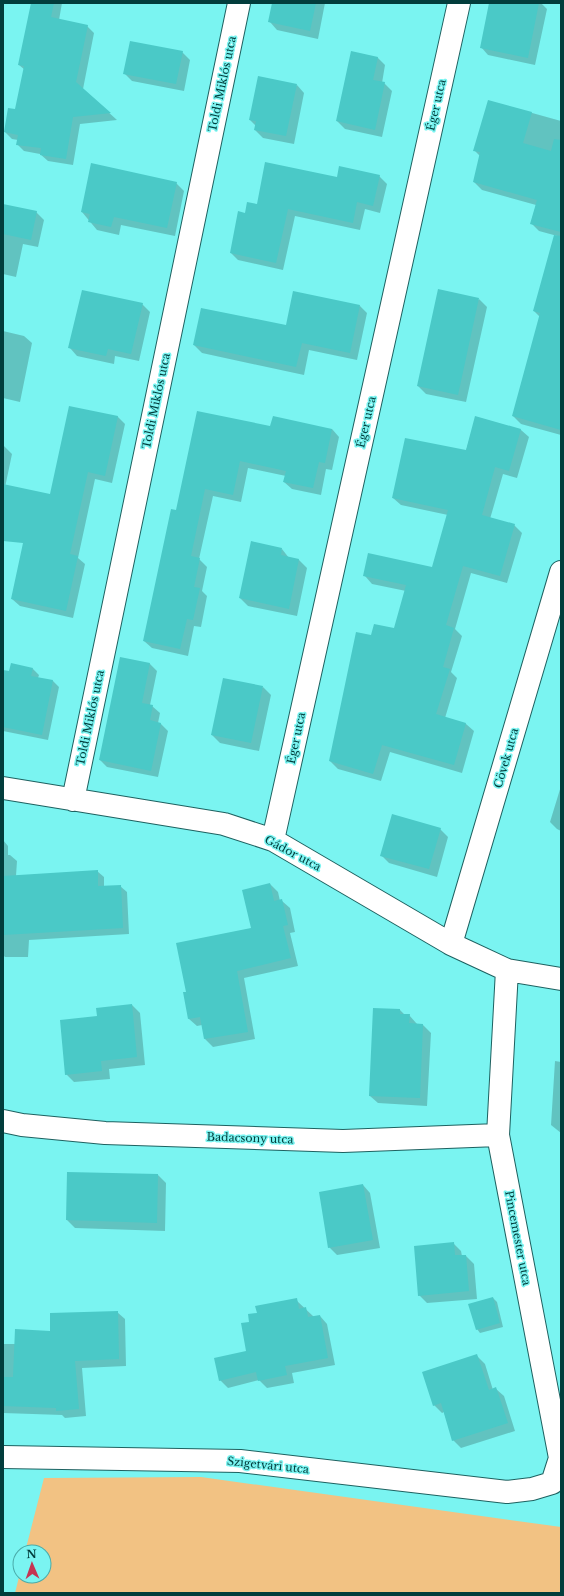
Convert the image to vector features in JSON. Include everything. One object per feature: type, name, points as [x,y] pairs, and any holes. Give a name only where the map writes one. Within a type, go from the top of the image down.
[{"type":"street","name":"Toldi Miklós utca","points":[[73,800],[240,3]]},
{"type":"street","name":"Éger utca","points":[[273,840],[459,3]]},
{"type":"street","name":"Cövek utca","points":[[451,944],[561,572]]},
{"type":"street","name":"Gádor utca","points":[[3,788],[224,824],[273,840],[451,944],[507,970],[561,979]]},
{"type":"street","name":"Pincemester utca","points":[[507,970],[498,1135],[560,1458],[552,1483],[532,1489]]},
{"type":"street","name":"Badacsony utca","points":[[3,1121],[22,1125],[105,1133],[335,1141],[498,1135]]},
{"type":"street","name":"Szigetvári utca","points":[[3,1457],[240,1461],[507,1492],[532,1489]]},
{"type":"shaded area","points":[[201,1477],[561,1527],[561,1593],[15,1593],[17,1584],[52,1584],[52,1544],[27,1544],[44,1478]]},
{"type":"building","points":[[31,3],[54,3],[51,17],[88,25],[76,82],[111,113],[73,117],[66,159],[40,155],[41,148],[16,145],[18,135],[4,132],[8,108],[15,109],[24,66],[18,65]]},
{"type":"building","points":[[272,3],[316,3],[310,31],[268,22]]},
{"type":"building","points":[[489,3],[539,3],[528,58],[480,48]]},
{"type":"building","points":[[130,41],[183,51],[176,84],[123,74]]},
{"type":"building","points":[[351,51],[378,57],[373,80],[385,82],[375,130],[336,121]]},
{"type":"building","points":[[258,76],[297,84],[286,136],[254,130],[256,121],[249,120]]},
{"type":"building","points":[[488,100],[532,112],[523,143],[551,151],[554,139],[561,140],[561,232],[530,224],[537,200],[473,182],[480,152],[473,151]]},
{"type":"building","points":[[265,162],[337,177],[339,166],[380,175],[373,206],[357,202],[353,223],[288,209],[276,263],[230,253],[238,211],[245,213],[247,202],[257,204]]},
{"type":"building","points":[[91,163],[177,182],[167,228],[114,217],[111,227],[88,222],[90,214],[81,212]]},
{"type":"building","points":[[3,204],[37,211],[31,240],[3,234]]},
{"type":"building","points":[[554,235],[561,236],[561,430],[512,416],[540,313],[533,311]]},
{"type":"building","points":[[438,289],[479,298],[458,395],[417,386]]},
{"type":"building","points":[[82,290],[143,303],[131,354],[108,349],[106,356],[68,348]]},
{"type":"building","points":[[293,291],[360,305],[350,353],[302,343],[296,367],[193,345],[201,308],[286,325]]},
{"type":"building","points":[[69,406],[118,416],[105,476],[88,472],[70,554],[78,556],[66,611],[11,599],[23,543],[3,541],[3,484],[50,494]]},
{"type":"building","points":[[197,411],[270,426],[273,416],[332,429],[325,463],[319,462],[313,488],[283,482],[286,471],[240,461],[233,495],[205,489],[191,556],[200,558],[194,587],[200,588],[193,620],[187,619],[180,649],[143,641],[171,509],[176,510]]},
{"type":"building","points":[[475,416],[521,429],[509,471],[495,467],[482,515],[515,524],[500,576],[463,566],[446,625],[454,628],[443,667],[450,669],[436,714],[466,723],[454,765],[382,745],[373,774],[329,761],[356,632],[371,635],[374,624],[394,628],[406,585],[363,576],[368,553],[432,567],[448,510],[392,498],[405,438],[466,450]]},
{"type":"building","points":[[251,541],[282,548],[281,555],[299,559],[289,609],[239,598]]},
{"type":"building","points":[[120,657],[150,663],[142,703],[153,705],[150,720],[161,723],[151,771],[99,760]]},
{"type":"building","points":[[11,663],[33,668],[31,676],[53,680],[42,735],[3,727],[3,670],[9,671]]},
{"type":"building","points":[[223,678],[263,686],[251,743],[211,735]]},
{"type":"building","points":[[392,814],[441,828],[429,869],[380,856]]},
{"type":"building","points":[[98,870],[98,886],[121,885],[123,928],[3,935],[3,876]]},
{"type":"building","points":[[270,883],[274,901],[282,899],[288,925],[283,926],[291,958],[237,971],[248,1032],[204,1039],[200,1017],[188,1019],[183,992],[186,992],[176,943],[251,928],[242,890]]},
{"type":"building","points":[[132,1004],[137,1057],[101,1061],[102,1071],[65,1075],[60,1020],[97,1016],[96,1008]]},
{"type":"building","points":[[373,1008],[400,1009],[400,1014],[410,1014],[409,1023],[423,1024],[420,1098],[369,1096]]},
{"type":"building","points":[[67,1172],[158,1174],[157,1223],[66,1220]]},
{"type":"building","points":[[363,1184],[373,1240],[328,1248],[319,1192]]},
{"type":"building","points":[[454,1242],[455,1255],[466,1255],[469,1291],[418,1296],[414,1246]]},
{"type":"building","points":[[493,1297],[500,1323],[476,1330],[468,1304]]},
{"type":"building","points":[[297,1298],[299,1309],[306,1307],[308,1317],[320,1315],[328,1358],[285,1366],[287,1375],[258,1381],[256,1372],[219,1381],[214,1358],[246,1351],[241,1323],[249,1322],[248,1314],[257,1313],[255,1306]]},
{"type":"building","points":[[118,1311],[119,1359],[75,1361],[79,1409],[56,1411],[56,1408],[3,1406],[3,1377],[13,1377],[15,1329],[50,1331],[50,1313]]},
{"type":"building","points":[[477,1354],[489,1390],[496,1387],[508,1423],[452,1441],[441,1403],[433,1406],[422,1372]]}]
